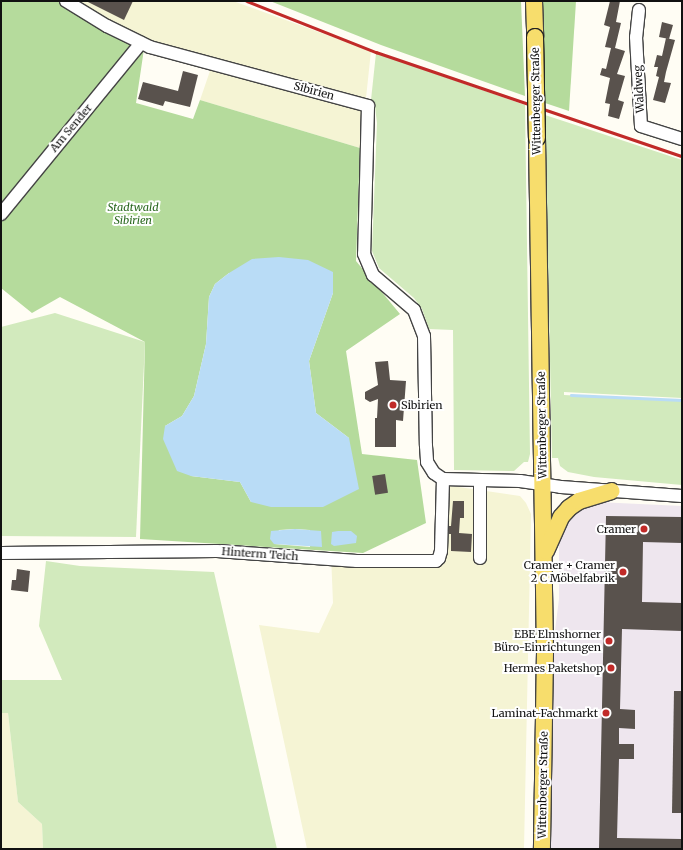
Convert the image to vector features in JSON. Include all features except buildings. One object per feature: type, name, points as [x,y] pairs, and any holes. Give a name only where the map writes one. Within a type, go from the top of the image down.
[{"type":"main road","name":"Wittenberger Straße","points":[[534,1],[545,652],[542,849]]},
{"type":"main road","points":[[544,558],[558,522],[569,508],[579,501],[612,491]]},
{"type":"street","name":"Sibirien","points":[[66,1],[108,26],[150,47],[368,106],[364,254],[374,275],[414,310],[424,336],[427,462],[434,473],[443,479]]},
{"type":"street","name":"Waldweg","points":[[639,10],[636,37],[641,126],[682,139]]},
{"type":"street","name":"Am Sender","points":[[1,214],[141,43]]},
{"type":"street","points":[[443,479],[520,481],[543,485],[682,496]]},
{"type":"street","name":"Hinterm Teich","points":[[1,553],[217,551],[357,561],[436,561],[440,558],[441,551],[443,479]]},
{"type":"street","points":[[480,480],[480,558]]},
{"type":"shaded area","points":[[597,502],[682,506],[682,849],[548,849],[553,646],[559,599],[559,540],[562,527],[582,506]]},
{"type":"green space","name":"Stadtwald Sibirien","points":[[1,1],[62,1],[144,49],[136,103],[193,119],[200,100],[360,148],[356,261],[400,314],[346,351],[362,454],[417,460],[426,523],[363,553],[140,539],[145,342],[60,297],[32,313],[1,288]],"holes":[[[229,273],[333,293],[309,361],[316,413],[349,438],[251,502],[240,482],[191,476],[165,426],[182,416],[194,396],[206,344],[209,297],[215,284]],[[279,530],[310,530],[310,547],[274,544]]]},
{"type":"green space","points":[[72,1],[233,1],[371,51],[366,98],[146,40]]},
{"type":"green space","points":[[270,1],[521,1],[525,96],[381,45]]},
{"type":"green space","points":[[541,1],[576,1],[569,111],[545,103]]},
{"type":"green space","points":[[376,53],[525,105],[530,454],[528,462],[524,462],[514,471],[454,470],[453,330],[429,329],[422,309],[414,298],[379,268],[372,251],[377,123],[375,107],[371,100]]},
{"type":"green space","points":[[211,68],[361,110],[360,148],[200,100]]},
{"type":"green space","points":[[545,115],[682,160],[682,398],[564,392],[564,395],[682,401],[682,485],[594,477],[568,472],[560,466],[558,458],[552,458]]},
{"type":"green space","points":[[55,313],[145,342],[136,537],[1,536],[1,327]]},
{"type":"green space","points":[[445,485],[520,496],[526,503],[531,514],[524,849],[307,849],[259,625],[319,633],[333,603],[331,555],[446,556]]},
{"type":"green space","points":[[46,561],[80,566],[214,572],[277,849],[43,849],[42,824],[18,802],[8,713],[1,713],[1,680],[62,680],[39,626]]},
{"type":"green space","points":[[1,713],[8,713],[18,802],[42,824],[43,849],[1,849]]},
{"type":"water","points":[[279,257],[308,260],[333,272],[333,293],[309,361],[316,413],[349,438],[359,489],[323,507],[271,507],[251,502],[240,482],[191,476],[177,471],[163,439],[165,426],[182,416],[194,396],[206,344],[209,297],[215,284],[229,273],[252,259]]},
{"type":"water","points":[[295,529],[321,531],[322,547],[274,544],[270,539],[271,531]]},
{"type":"water","points":[[351,531],[357,536],[356,543],[334,546],[331,544],[332,532]]},
{"type":"waterway","points":[[571,395],[682,400]]},
{"type":"railway","points":[[247,1],[376,52],[682,156]]},
{"type":"place","name":"Sibirien","points":[[393,405]]},
{"type":"place","name":"Cramer","points":[[644,529]]},
{"type":"place","name":"Cramer + Cramer 2 C Möbelfabrik","points":[[623,572]]},
{"type":"place","name":"EBE Elmshorner Büro-Einrichtungen","points":[[609,641]]},
{"type":"place","name":"Hermes Paketshop","points":[[611,668]]},
{"type":"place","name":"Laminat-Fachmarkt","points":[[606,713]]}]
